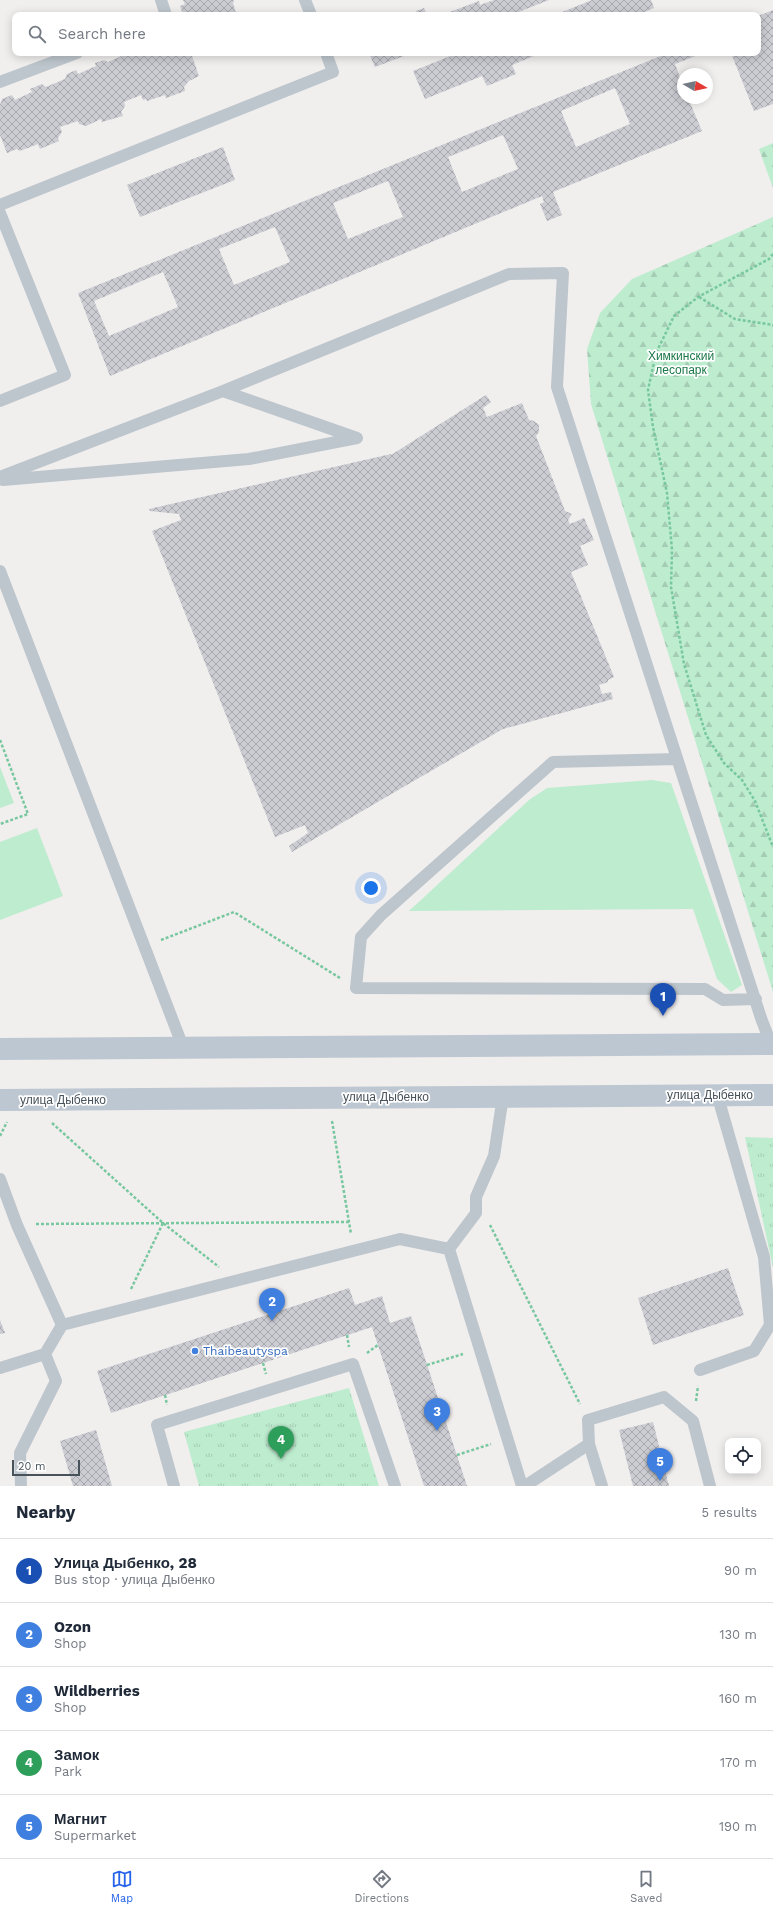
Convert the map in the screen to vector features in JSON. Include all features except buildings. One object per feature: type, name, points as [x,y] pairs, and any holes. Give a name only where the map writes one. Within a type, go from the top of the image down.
[{"type":"main road","points":[[0,1048],[772,1044]]},
{"type":"main road","name":"улица Дыбенко","points":[[4,1110],[503,1096],[717,1094],[773,1095]]},
{"type":"lane","points":[[161,0],[165,12]]},
{"type":"lane","points":[[305,0],[310,12]]},
{"type":"lane","points":[[0,82],[69,56]]},
{"type":"lane","points":[[0,205],[333,72],[327,56]]},
{"type":"lane","points":[[0,213],[65,375],[0,401]]},
{"type":"lane","points":[[0,477],[222,391],[509,274],[562,273],[557,387],[761,1018],[772,1044]]},
{"type":"lane","points":[[0,480],[249,459],[357,438],[222,391]]},
{"type":"lane","points":[[0,571],[183,1047]]},
{"type":"lane","points":[[677,759],[553,762],[381,915],[361,937],[356,988],[705,989],[723,1000],[756,999]]},
{"type":"lane","points":[[700,1370],[754,1351],[770,1325],[764,1257],[717,1094]]},
{"type":"lane","points":[[449,1249],[476,1213],[476,1197],[494,1156],[503,1096]]},
{"type":"lane","points":[[0,1179],[17,1224],[62,1326]]},
{"type":"lane","points":[[0,1368],[45,1354],[62,1326],[400,1239],[449,1249]]},
{"type":"lane","points":[[449,1249],[524,1486],[589,1444]]},
{"type":"lane","points":[[21,1486],[20,1453],[56,1381],[45,1354]]},
{"type":"lane","points":[[174,1486],[156,1425],[353,1364],[395,1486]]},
{"type":"lane","points":[[602,1486],[589,1444],[588,1420],[664,1397],[693,1421],[710,1486]]},
{"type":"path","points":[[773,254],[769,259],[698,297],[674,316],[656,353],[648,390],[653,428],[667,492],[672,550],[671,587],[684,664],[706,735],[724,763],[742,780],[755,801],[773,847]]},
{"type":"path","points":[[698,297],[735,319],[773,325]]},
{"type":"path","points":[[0,740],[28,814],[0,824]]},
{"type":"path","points":[[144,946],[234,912],[356,988]]},
{"type":"path","points":[[0,1136],[4,1110]]},
{"type":"path","points":[[332,1116],[354,1251]]},
{"type":"path","points":[[48,1118],[164,1223],[236,1280]]},
{"type":"path","points":[[476,1197],[588,1420]]},
{"type":"path","points":[[17,1224],[349,1222]]},
{"type":"path","points":[[120,1312],[164,1223]]},
{"type":"path","points":[[427,1365],[480,1349]]},
{"type":"path","points":[[693,1421],[700,1370]]},
{"type":"path","points":[[457,1455],[508,1438]]},
{"type":"green space","points":[[773,143],[773,188],[759,149]]},
{"type":"green space","name":"Химкинский лесопарк","points":[[773,217],[773,992],[591,404],[587,349],[600,313],[632,279]]},
{"type":"green space","points":[[0,767],[14,803],[0,808]]},
{"type":"green space","points":[[652,780],[671,783],[742,985],[731,992],[717,979],[693,909],[409,911],[529,800],[547,788]]},
{"type":"green space","points":[[37,828],[63,896],[0,920],[0,842]]},
{"type":"green space","points":[[745,1137],[773,1138],[773,1268]]},
{"type":"green space","points":[[349,1388],[379,1486],[199,1486],[184,1432]]},
{"type":"place","name":"Улица Дыбенко, 28","points":[[663,1016]]},
{"type":"place","name":"Ozon","points":[[272,1321]]},
{"type":"place","name":"Thaibeautyspa","points":[[195,1351]]},
{"type":"place","name":"Wildberries","points":[[437,1431]]},
{"type":"place","name":"Замок","points":[[281,1459]]},
{"type":"place","name":"Магнит","points":[[660,1481]]}]
